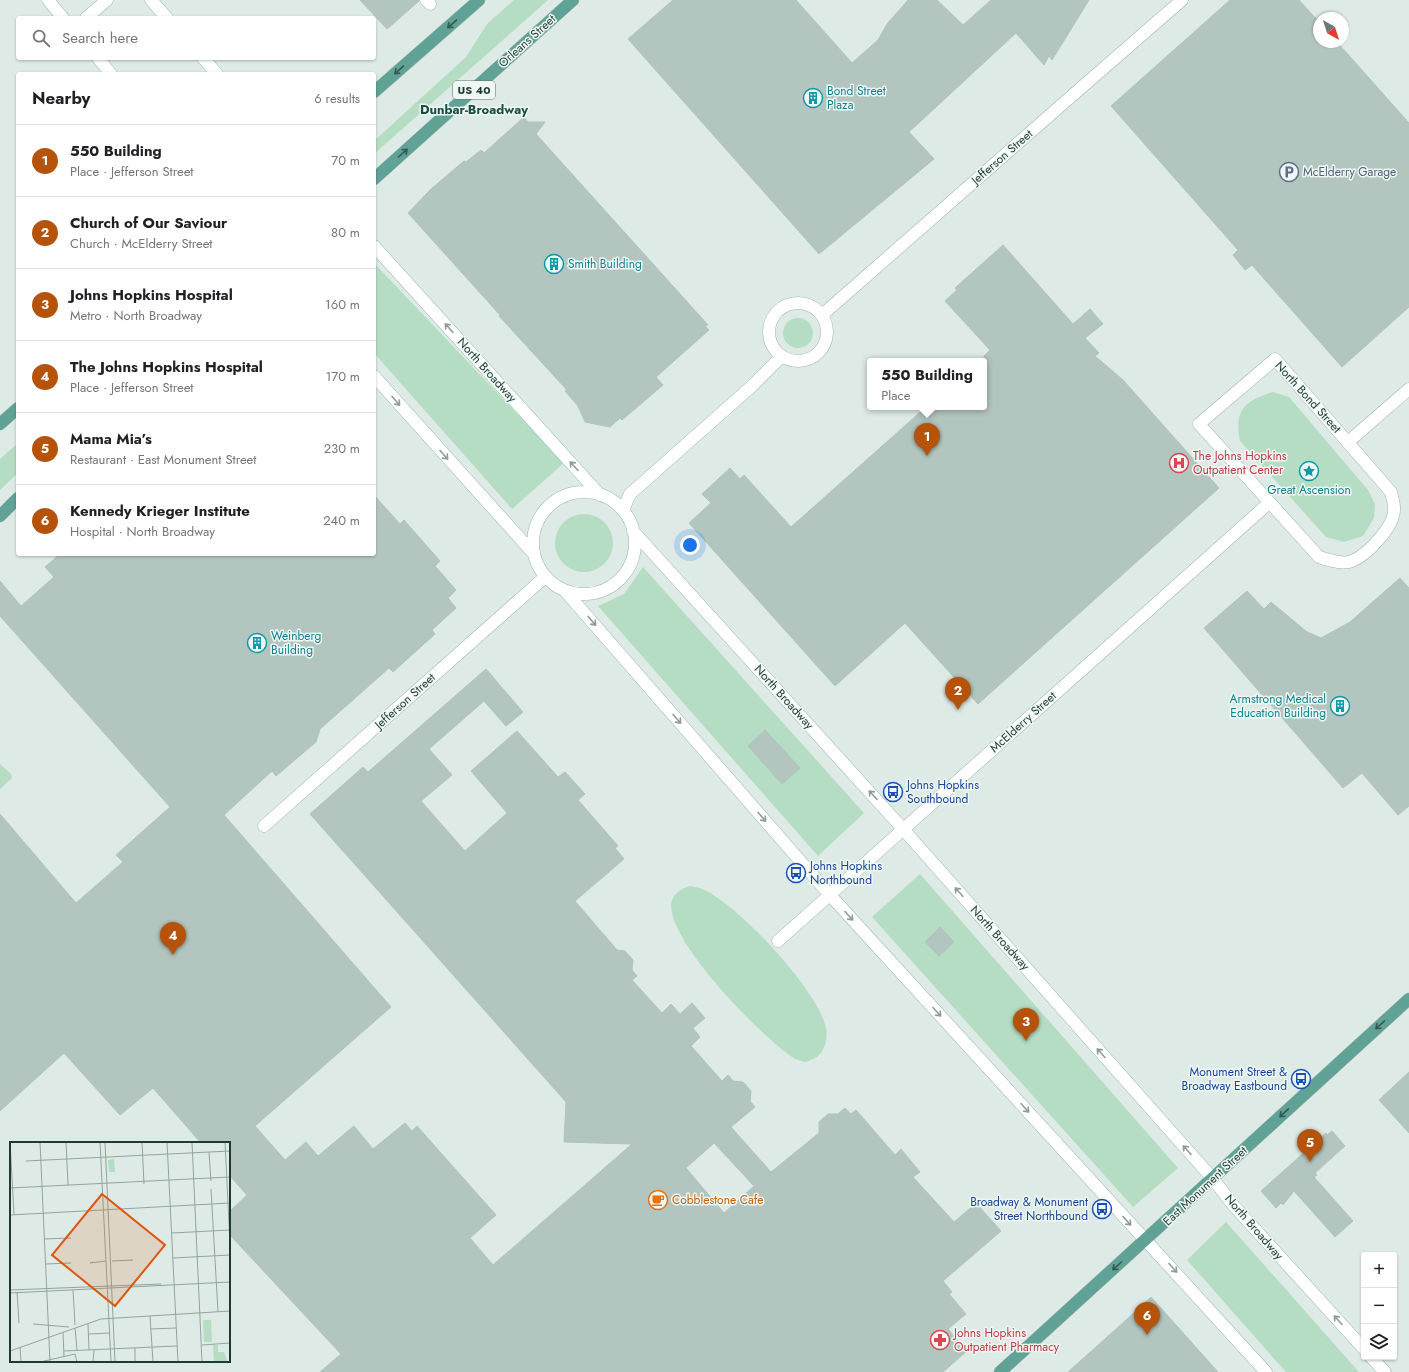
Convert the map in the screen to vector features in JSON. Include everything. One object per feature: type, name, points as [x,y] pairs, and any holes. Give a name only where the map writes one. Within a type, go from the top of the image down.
[{"type":"main road","points":[[48,0],[61,16]]},
{"type":"main road","points":[[88,16],[107,0]]},
{"type":"main road","points":[[151,0],[165,16]]},
{"type":"main road","points":[[376,90],[479,0]]},
{"type":"main road","name":"Orleans Street","points":[[376,177],[573,0]]},
{"type":"main road","name":"Jefferson Street","points":[[822,315],[1182,0]]},
{"type":"main road","points":[[100,60],[109,72]]},
{"type":"main road","points":[[205,60],[215,72]]},
{"type":"main road","name":"North Broadway","points":[[376,248],[600,495]]},
{"type":"main road","points":[[800,303],[815,308],[822,315],[828,332],[822,349],[808,359],[790,360],[782,356],[774,348],[770,339],[769,330],[772,320],[778,311],[786,305],[800,303]]},
{"type":"main road","points":[[623,510],[630,494],[752,386],[782,356]]},
{"type":"main road","name":"North Bond Street","points":[[1275,358],[1348,442],[1391,492],[1395,511],[1385,533],[1369,549],[1351,562],[1332,562],[1319,557],[1268,503],[1199,424],[1275,358]]},
{"type":"main road","points":[[376,378],[534,554],[545,577],[551,583],[566,592],[829,894],[1266,1372]]},
{"type":"main road","points":[[1348,442],[1409,389]]},
{"type":"main road","points":[[0,424],[16,410]]},
{"type":"main road","points":[[534,554],[533,537],[538,520],[549,506],[563,497],[579,492],[600,495],[610,499],[623,510],[632,524],[635,540],[634,556],[627,571],[616,584],[600,592],[583,595],[566,592]]},
{"type":"main road","points":[[0,516],[16,500]]},
{"type":"main road","name":"McElderry Street","points":[[778,941],[1268,503]]},
{"type":"main road","name":"North Broadway","points":[[633,531],[903,829],[1213,1179],[1234,1206],[1361,1346]]},
{"type":"main road","name":"Jefferson Street","points":[[264,826],[545,577]]},
{"type":"main road","name":"East Monument Street","points":[[1000,1372],[1409,999]]},
{"type":"main road","points":[[1374,1360],[1385,1372]]},
{"type":"green space","points":[[514,0],[548,0],[376,152],[376,139],[466,57],[487,24]]},
{"type":"green space","points":[[376,265],[564,463],[512,509],[376,355]]},
{"type":"green space","points":[[798,318],[804,319],[812,327],[812,339],[804,347],[798,348],[792,347],[784,339],[783,333],[784,327],[792,319]]},
{"type":"green space","points":[[1273,392],[1289,397],[1368,490],[1375,504],[1374,518],[1363,536],[1344,542],[1326,537],[1240,441],[1239,421],[1240,414],[1244,408],[1255,399]]},
{"type":"green space","points":[[16,445],[16,475],[0,490],[0,459]]},
{"type":"green space","points":[[578,514],[590,514],[605,522],[613,537],[613,549],[605,564],[590,572],[578,572],[563,564],[555,549],[555,537],[563,522]]},
{"type":"green space","points":[[643,567],[864,813],[818,856],[598,606],[624,594]]},
{"type":"green space","points":[[0,764],[11,774],[12,778],[0,789]]},
{"type":"green space","points":[[920,874],[1178,1168],[1133,1207],[872,917]]},
{"type":"green space","points":[[690,886],[700,888],[717,897],[735,911],[775,950],[794,972],[821,1013],[826,1029],[826,1043],[818,1056],[806,1062],[797,1060],[778,1046],[738,1007],[696,958],[680,934],[672,914],[673,898],[676,893]]},
{"type":"green space","points":[[1226,1222],[1359,1372],[1286,1372],[1187,1260]]},
{"type":"building","points":[[360,0],[419,0],[387,29]]},
{"type":"building","name":"Bond Street Plaza","points":[[673,0],[796,0],[852,63],[878,40],[887,24],[908,0],[937,0],[963,25],[991,0],[1089,0],[1052,60],[1049,56],[1044,65],[1016,33],[909,132],[934,159],[819,254],[628,39]]},
{"type":"building","name":"McElderry Garage","points":[[1230,0],[1299,0],[1313,15],[1313,48],[1342,48],[1409,123],[1409,307],[1342,367],[1252,265],[1245,270],[1233,255],[1238,250],[1111,106]]},
{"type":"building","name":"Smith Building","points":[[524,117],[528,122],[545,122],[536,134],[708,325],[705,326],[709,330],[656,377],[663,385],[622,420],[620,418],[610,427],[585,422],[578,406],[565,391],[567,390],[408,213],[431,189],[464,161],[466,162],[481,150],[484,153]]},
{"type":"building","points":[[1003,245],[1073,324],[1090,309],[1103,324],[1085,338],[1099,353],[1095,356],[1123,380],[1219,488],[978,704],[905,623],[835,686],[689,523],[711,503],[702,494],[730,468],[740,479],[744,475],[791,527],[923,410],[987,410],[987,358],[984,358],[984,356],[990,350],[945,301],[957,290],[955,288]]},
{"type":"building","points":[[376,497],[400,524],[404,520],[440,561],[435,566],[456,590],[448,598],[456,608],[432,630],[435,634],[393,672],[389,668],[320,729],[316,742],[276,776],[272,771],[224,815],[391,1007],[255,1126],[285,1160],[306,1142],[318,1156],[354,1126],[373,1149],[405,1123],[412,1131],[417,1126],[496,1215],[470,1238],[493,1265],[632,1144],[564,1142],[566,1102],[310,814],[363,767],[368,772],[486,669],[523,712],[506,726],[484,701],[429,749],[452,775],[421,801],[465,851],[507,813],[471,771],[517,731],[558,777],[565,772],[585,794],[578,800],[618,846],[615,848],[624,859],[575,901],[617,950],[625,951],[633,960],[632,970],[637,976],[632,980],[662,1013],[671,1004],[680,1014],[692,1003],[705,1018],[693,1028],[700,1037],[691,1046],[722,1081],[728,1075],[733,1081],[743,1082],[751,1091],[750,1101],[755,1107],[731,1127],[771,1172],[819,1133],[819,1122],[828,1114],[838,1114],[845,1108],[851,1114],[856,1110],[895,1155],[901,1149],[920,1172],[913,1177],[954,1222],[976,1203],[1001,1231],[943,1281],[952,1292],[949,1294],[966,1314],[948,1329],[967,1351],[943,1372],[320,1372],[341,1354],[230,1235],[230,1211],[247,1195],[230,1176],[230,1142],[200,1142],[153,1088],[120,1115],[64,1053],[0,1111],[0,814],[76,903],[123,862],[116,855],[170,807],[0,616],[0,581],[21,606],[54,577],[45,567],[58,556],[376,556]],"holes":[[[714,1143],[754,1186],[724,1213],[686,1168]]]},
{"type":"building","name":"Armstrong Medical Education Building","points":[[1400,578],[1409,588],[1409,806],[1398,815],[1362,773],[1343,788],[1204,628],[1247,591],[1264,609],[1271,602],[1307,632],[1321,638],[1350,622]]},
{"type":"building","points":[[765,730],[800,768],[782,784],[748,746]]},
{"type":"building","points":[[940,927],[954,942],[939,956],[925,942]]},
{"type":"building","points":[[1409,1072],[1409,1133],[1379,1100]]},
{"type":"building","points":[[1332,1131],[1345,1146],[1315,1173],[1317,1175],[1314,1177],[1353,1221],[1335,1237],[1294,1191],[1283,1205],[1281,1203],[1276,1208],[1261,1191],[1326,1133],[1327,1135]]},
{"type":"building","points":[[1151,1297],[1218,1372],[1068,1372],[1125,1321]]},
{"type":"place","name":"Bond Street Plaza","points":[[813,98]]},
{"type":"place","name":"McElderry Garage","points":[[1289,172]]},
{"type":"place","name":"Smith Building","points":[[554,264]]},
{"type":"place","name":"550 Building","points":[[927,456]]},
{"type":"place","name":"The Johns Hopkins Outpatient Center","points":[[1179,463]]},
{"type":"place","name":"Great Ascension","points":[[1309,471]]},
{"type":"place","name":"Weinberg Building","points":[[257,643]]},
{"type":"place","name":"Armstrong Medical Education Building","points":[[1340,706]]},
{"type":"place","name":"Church of Our Saviour","points":[[958,710]]},
{"type":"place","name":"Johns Hopkins Southbound","points":[[893,792]]},
{"type":"place","name":"Johns Hopkins Northbound","points":[[796,873]]},
{"type":"place","name":"The Johns Hopkins Hospital","points":[[173,955]]},
{"type":"place","name":"Johns Hopkins Hospital","points":[[1026,1041]]},
{"type":"place","name":"Monument Street & Broadway Eastbound","points":[[1301,1079]]},
{"type":"place","name":"Mama Mia’s","points":[[1310,1162]]},
{"type":"place","name":"Cobblestone Cafe","points":[[658,1200]]},
{"type":"place","name":"Broadway & Monument Street Northbound","points":[[1102,1209]]},
{"type":"place","name":"Kennedy Krieger Institute","points":[[1147,1335]]},
{"type":"place","name":"Johns Hopkins Outpatient Pharmacy","points":[[940,1340]]},
{"type":"district","name":"Dunbar-Broadway","points":[[474,109]]}]
